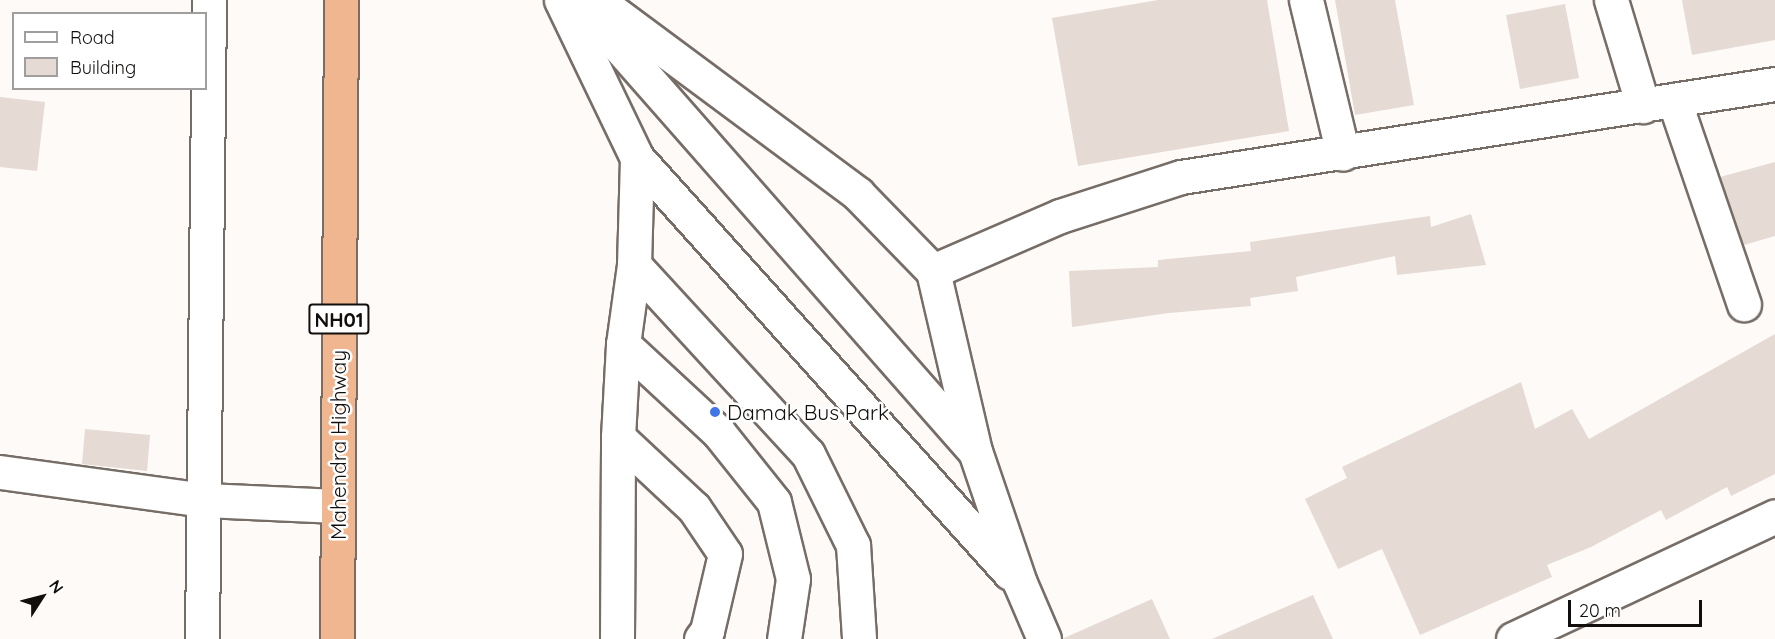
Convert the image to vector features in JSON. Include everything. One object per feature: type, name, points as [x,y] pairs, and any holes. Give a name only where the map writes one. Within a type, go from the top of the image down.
[{"type":"highway","name":"Mahendra Highway","points":[[337,639],[341,0]]},
{"type":"street","points":[[202,639],[209,0]]},
{"type":"street","points":[[561,0],[637,158],[1020,583]]},
{"type":"street","points":[[578,0],[975,451]]},
{"type":"street","points":[[597,0],[858,194],[933,271],[975,451],[1020,583],[1044,639]]},
{"type":"street","points":[[1306,0],[1343,154]]},
{"type":"street","points":[[1611,0],[1659,103],[1744,304]]},
{"type":"street","points":[[933,271],[1060,216],[1181,177],[1343,154],[1775,84]]},
{"type":"street","points":[[617,639],[618,437],[623,344],[634,265],[637,158]]},
{"type":"street","points":[[634,265],[808,454],[854,545],[859,639]]},
{"type":"street","points":[[623,344],[718,433],[774,502],[794,579],[784,639]]},
{"type":"street","points":[[618,437],[694,508],[725,554],[707,631],[701,639]]},
{"type":"street","points":[[0,472],[205,500],[337,506]]},
{"type":"street","points":[[1513,639],[1775,516]]},
{"type":"building","points":[[1158,0],[1267,0],[1289,131],[1078,166],[1052,18]]},
{"type":"building","points":[[1335,0],[1395,0],[1414,105],[1355,115]]},
{"type":"building","points":[[1682,0],[1775,0],[1775,40],[1692,55]]},
{"type":"building","points":[[1565,4],[1579,78],[1520,89],[1506,15]]},
{"type":"building","points":[[0,97],[45,102],[37,171],[0,167]]},
{"type":"building","points":[[1775,162],[1775,236],[1744,245],[1720,177]]},
{"type":"building","points":[[1471,214],[1486,265],[1397,275],[1395,256],[1296,277],[1298,291],[1250,298],[1251,306],[1169,313],[1072,327],[1069,271],[1158,267],[1158,260],[1251,251],[1250,242],[1430,216],[1431,227]]},
{"type":"building","points":[[1775,334],[1775,474],[1731,496],[1727,487],[1666,520],[1661,510],[1591,547],[1547,565],[1552,577],[1420,635],[1382,549],[1338,569],[1305,499],[1347,478],[1342,467],[1521,382],[1535,429],[1572,409],[1589,439]]},
{"type":"building","points":[[85,429],[150,435],[147,471],[82,464]]},
{"type":"building","points":[[1313,595],[1333,639],[1212,639]]},
{"type":"building","points":[[1152,599],[1170,639],[1062,639]]},
{"type":"place","name":"Damak Bus Park","points":[[715,412]]}]
